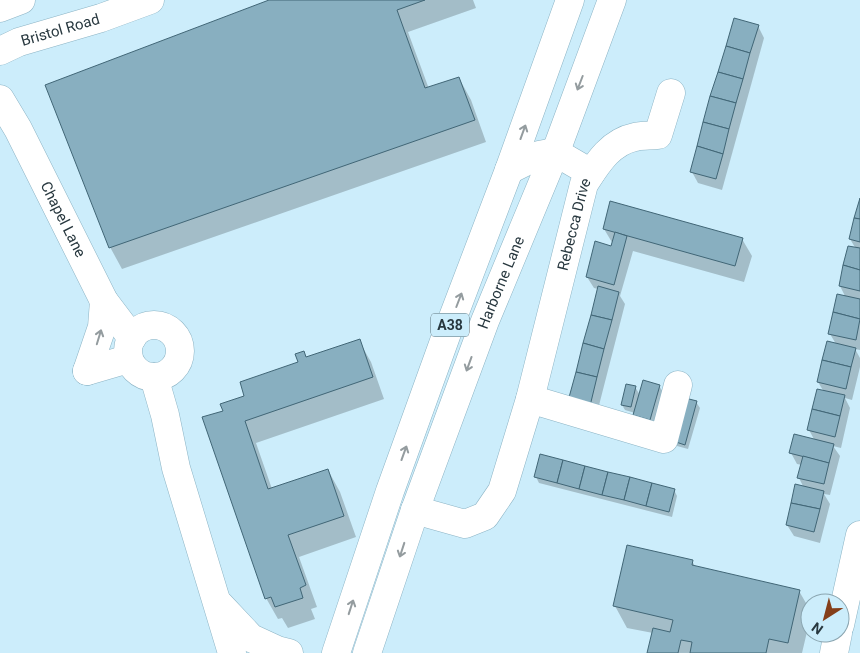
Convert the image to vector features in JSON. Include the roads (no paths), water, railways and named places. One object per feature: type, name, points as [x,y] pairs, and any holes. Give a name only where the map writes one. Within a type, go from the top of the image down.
[{"type":"main road","points":[[0,8],[20,0]]},
{"type":"main road","name":"Bristol Road","points":[[0,50],[101,18],[150,0]]},
{"type":"main road","name":"A38","points":[[336,653],[390,491],[570,0]]},
{"type":"main road","name":"Harborne Lane","points":[[367,653],[415,510],[485,321],[555,152],[612,0]]},
{"type":"main road","name":"Rebecca Drive","points":[[415,510],[465,524],[484,516],[502,491],[530,399],[584,184],[602,158],[616,144],[634,137],[658,135],[671,93]]},
{"type":"main road","name":"Chapel Lane","points":[[0,99],[18,130],[104,301],[130,348]]},
{"type":"main road","points":[[509,170],[539,155],[555,152],[591,173]]},
{"type":"main road","points":[[104,301],[102,327],[87,371],[130,348]]},
{"type":"main road","points":[[154,325],[169,330],[175,335],[179,344],[180,354],[177,362],[168,373],[154,377],[146,376],[132,366],[130,348],[138,331],[154,325]]},
{"type":"main road","points":[[154,377],[165,415],[178,476],[232,653]]},
{"type":"main road","points":[[530,399],[664,439],[678,385]]},
{"type":"main road","points":[[847,593],[860,535]]},
{"type":"main road","points":[[214,599],[251,638],[277,650],[290,653]]}]
